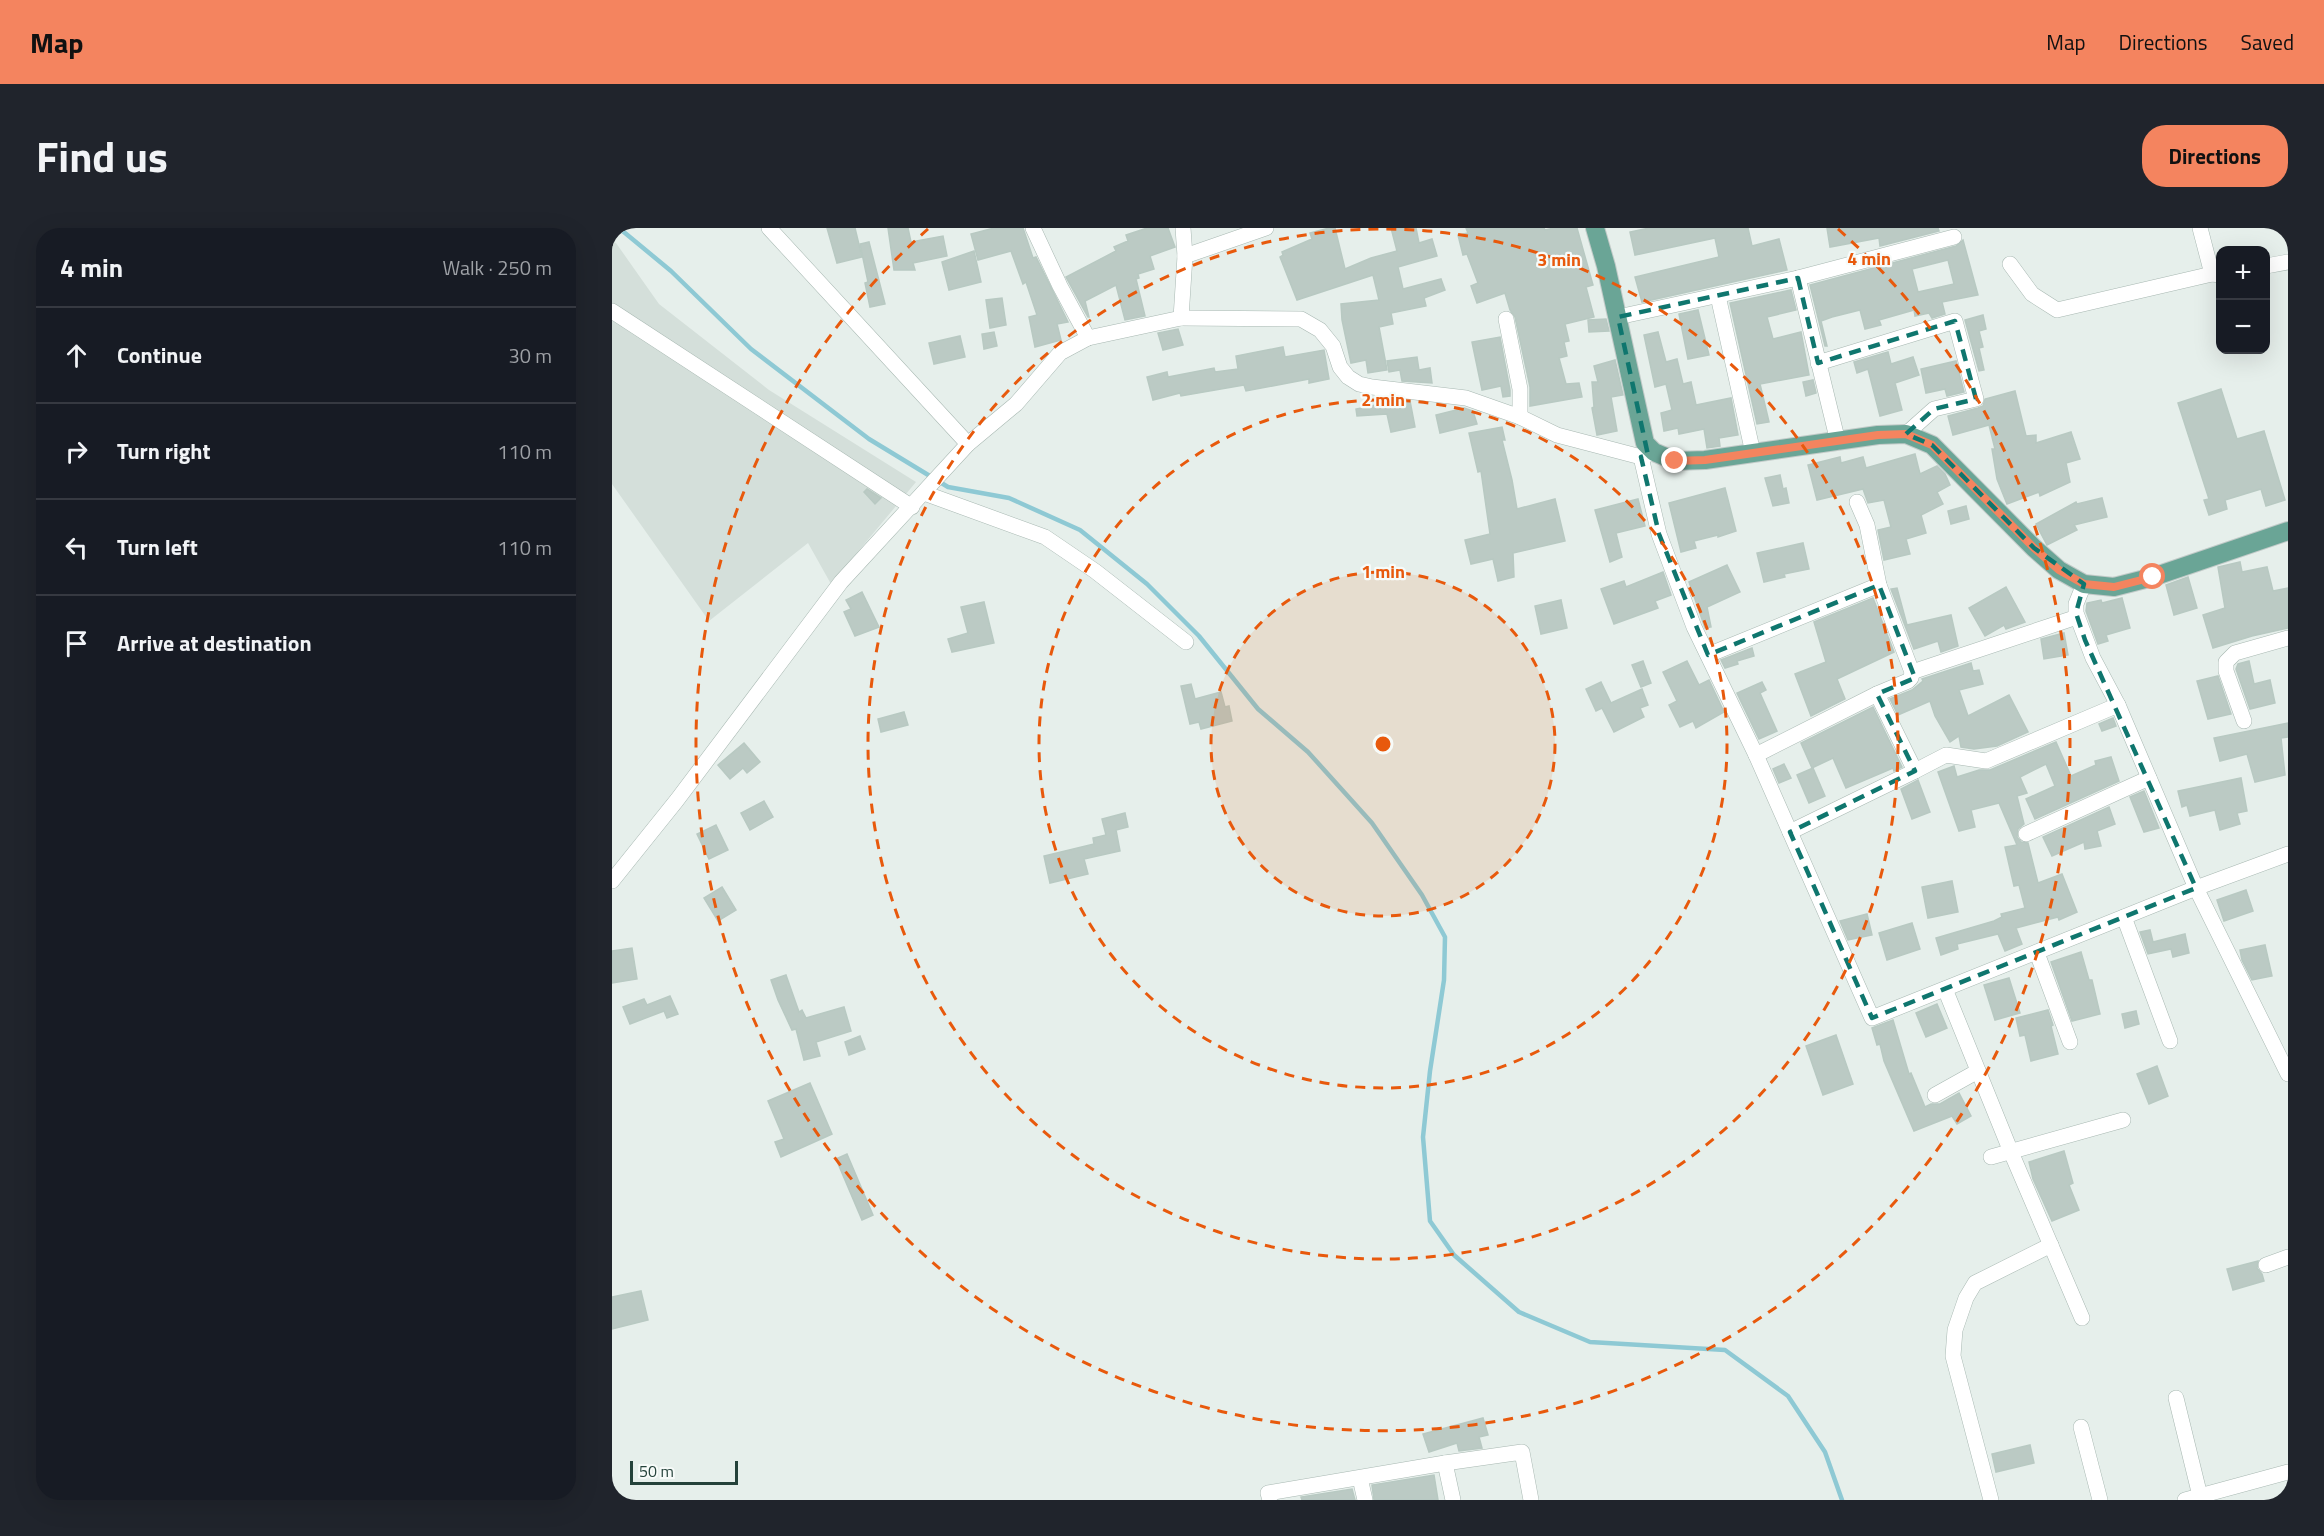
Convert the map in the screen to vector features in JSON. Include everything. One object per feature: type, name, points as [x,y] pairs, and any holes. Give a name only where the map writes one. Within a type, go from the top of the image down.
[{"type":"main road","points":[[1595,228],[1648,455],[1675,461],[1705,460],[1878,435],[1906,434],[1932,445],[2034,548],[2059,570],[2084,584],[2114,587],[2288,531]]},
{"type":"street","points":[[769,228],[968,444]]},
{"type":"street","points":[[1033,228],[1088,338]]},
{"type":"street","points":[[1181,318],[1185,256],[1183,228]]},
{"type":"street","points":[[1185,256],[1266,228]]},
{"type":"street","points":[[2010,264],[2032,294],[2057,310],[2216,275],[2200,228]]},
{"type":"street","points":[[1617,317],[1798,278],[1954,237]]},
{"type":"street","points":[[2270,265],[2288,262]]},
{"type":"street","points":[[1798,278],[1838,442]]},
{"type":"street","points":[[1718,296],[1753,453]]},
{"type":"street","points":[[612,311],[912,507]]},
{"type":"street","points":[[612,881],[677,800],[841,582],[968,444],[1016,404],[1060,353],[1088,338],[1181,318],[1301,319],[1320,330],[1333,346],[1340,367],[1348,377],[1359,384],[1466,398],[1520,417],[1557,435],[1648,455],[1659,534],[1695,627],[1756,755],[1872,1018],[2196,888],[2288,854]]},
{"type":"street","points":[[1506,319],[1520,389],[1520,417]]},
{"type":"street","points":[[1818,363],[1955,321],[1976,399],[1934,409],[1906,434]]},
{"type":"street","points":[[924,493],[1045,537],[1186,642]]},
{"type":"street","points":[[1756,755],[1911,678],[1912,672],[1879,585],[1867,525],[1857,502]]},
{"type":"street","points":[[2084,584],[2076,604],[2078,617],[2093,658],[2118,705],[2196,888],[2288,1074]]},
{"type":"street","points":[[1708,654],[1879,585]]},
{"type":"street","points":[[1912,672],[2078,617]]},
{"type":"street","points":[[2244,721],[2226,671],[2226,662],[2235,653],[2288,638]]},
{"type":"street","points":[[1877,694],[1915,771]]},
{"type":"street","points":[[1790,832],[1946,755],[1986,761],[2118,705]]},
{"type":"street","points":[[2026,834],[2149,778]]},
{"type":"street","points":[[2124,917],[2170,1041]]},
{"type":"street","points":[[2037,953],[2070,1042]]},
{"type":"street","points":[[1945,989],[2082,1318]]},
{"type":"street","points":[[1935,1095],[1978,1071]]},
{"type":"street","points":[[1991,1157],[2123,1120]]},
{"type":"street","points":[[1991,1500],[1953,1356],[1955,1330],[1966,1298],[1975,1283],[2051,1245]]},
{"type":"street","points":[[2266,1265],[2288,1257]]},
{"type":"street","points":[[2176,1398],[2193,1498],[2287,1475]]},
{"type":"street","points":[[2081,1427],[2100,1500]]},
{"type":"street","points":[[1270,1500],[1268,1493],[1522,1452],[1531,1500]]},
{"type":"street","points":[[1445,1463],[1453,1500]]},
{"type":"street","points":[[1360,1478],[1365,1500]]},
{"type":"highlighted area","points":[[1798,278],[1818,363],[1955,321],[1976,399],[1934,409],[1906,434],[1932,445],[2034,548],[2084,584],[2076,613],[2085,640],[2196,888],[1872,1018],[1790,832],[1915,771],[1877,694],[1915,678],[1879,585],[1708,655],[1659,534],[1641,457],[1648,455],[1618,317]]},
{"type":"shaded area","points":[[612,241],[616,243],[659,304],[769,390],[916,482],[831,584],[808,543],[709,621],[612,484]]},
{"type":"building","points":[[827,228],[855,228],[862,257],[837,263]]},
{"type":"building","points":[[888,228],[908,228],[911,242],[943,236],[947,256],[913,263],[915,270],[894,270]]},
{"type":"building","points":[[994,228],[1023,228],[1033,258],[1036,257],[1068,322],[1057,324],[1061,340],[1035,347],[1029,317],[1037,315],[1026,282],[1023,284],[1011,251],[978,260],[971,234]]},
{"type":"building","points":[[1147,228],[1168,228],[1175,247],[1150,256],[1154,269],[1138,274],[1139,278],[1136,279],[1145,316],[1125,320],[1116,285],[1085,301],[1088,317],[1066,277],[1116,251],[1114,247],[1128,241],[1126,235]]},
{"type":"building","points":[[1335,228],[1345,269],[1371,258],[1397,251],[1391,228],[1416,228],[1419,243],[1432,239],[1437,256],[1398,267],[1403,289],[1441,279],[1445,290],[1424,298],[1426,306],[1391,313],[1393,324],[1379,327],[1387,370],[1368,373],[1366,360],[1351,363],[1342,320],[1341,304],[1379,300],[1373,275],[1297,300],[1280,257],[1283,255],[1282,252],[1312,239],[1310,233]]},
{"type":"building","points":[[1466,228],[1544,228],[1545,230],[1577,228],[1593,285],[1586,287],[1594,317],[1565,324],[1569,341],[1564,342],[1567,356],[1559,358],[1566,384],[1579,383],[1582,397],[1530,406],[1530,387],[1515,317],[1510,310],[1505,293],[1477,303],[1471,286],[1478,283],[1467,254],[1463,255],[1458,235],[1468,233]]},
{"type":"building","points":[[1649,228],[1748,228],[1752,246],[1779,239],[1787,270],[1642,302],[1635,277],[1719,257],[1715,238],[1635,255],[1630,232]]},
{"type":"building","points":[[1827,228],[1938,228],[1939,231],[1880,246],[1879,238],[1830,247]]},
{"type":"building","points":[[1963,240],[1978,295],[1942,302],[1945,314],[1932,318],[1929,313],[1915,316],[1914,310],[1879,320],[1881,325],[1865,329],[1860,310],[1832,317],[1821,321],[1827,346],[1825,346],[1810,285],[1956,246]],"holes":[[[1948,260],[1954,284],[1918,292],[1912,269]]]},
{"type":"building","points":[[869,242],[885,304],[870,307],[865,283],[868,282],[860,244]]},
{"type":"building","points":[[974,251],[981,282],[949,290],[942,262]]},
{"type":"building","points":[[1791,290],[1796,310],[1767,317],[1773,339],[1801,332],[1809,375],[1760,384],[1769,422],[1757,424],[1730,303]]},
{"type":"building","points":[[1002,298],[1006,325],[990,328],[986,300]]},
{"type":"building","points":[[1698,310],[1709,355],[1688,359],[1679,314]]},
{"type":"building","points":[[1983,315],[1986,329],[1979,331],[1983,347],[1979,348],[1984,370],[1979,371],[1965,320]]},
{"type":"building","points":[[1606,319],[1609,331],[1589,332],[1588,320]]},
{"type":"building","points":[[1178,329],[1183,345],[1163,350],[1158,333]]},
{"type":"building","points":[[994,332],[997,346],[984,349],[982,334]]},
{"type":"building","points":[[1658,332],[1666,362],[1677,359],[1683,384],[1691,382],[1696,405],[1731,398],[1738,435],[1719,438],[1720,446],[1707,448],[1704,429],[1679,434],[1678,428],[1664,431],[1661,413],[1672,410],[1666,384],[1655,387],[1644,335]]},
{"type":"building","points":[[960,336],[965,357],[934,364],[929,343]]},
{"type":"building","points":[[1500,337],[1510,390],[1510,396],[1503,397],[1501,386],[1482,390],[1472,342]]},
{"type":"building","points":[[1283,347],[1285,357],[1324,350],[1329,379],[1309,383],[1309,379],[1246,391],[1244,385],[1181,396],[1180,393],[1153,400],[1147,377],[1167,372],[1168,377],[1214,368],[1215,372],[1238,369],[1236,356]]},
{"type":"building","points":[[1888,352],[1891,364],[1913,357],[1919,375],[1895,383],[1902,410],[1880,416],[1868,369],[1857,373],[1854,362]]},
{"type":"building","points":[[1417,357],[1419,370],[1430,368],[1432,383],[1402,381],[1400,370],[1389,372],[1387,361]]},
{"type":"building","points":[[1615,360],[1623,395],[1611,397],[1617,431],[1597,435],[1592,408],[1594,407],[1592,382],[1598,382],[1594,366]]},
{"type":"building","points":[[1956,361],[1964,392],[1947,396],[1945,389],[1926,393],[1921,369]]},
{"type":"building","points":[[1813,380],[1816,393],[1806,396],[1803,382]]},
{"type":"building","points":[[2221,389],[2237,439],[2264,431],[2285,500],[2266,506],[2261,489],[2225,500],[2227,509],[2209,515],[2204,500],[2209,499],[2178,403]]},
{"type":"building","points":[[2015,391],[2026,436],[2036,435],[2036,443],[2071,432],[2080,459],[2066,463],[2070,482],[2040,496],[2039,492],[2007,504],[1997,479],[1992,449],[1995,449],[1989,425],[1953,435],[1948,416],[1983,406],[1985,399]]},
{"type":"building","points":[[1399,400],[1410,401],[1415,427],[1391,432],[1387,414],[1357,416],[1356,409]]},
{"type":"building","points":[[1464,408],[1473,411],[1477,424],[1440,433],[1436,415]]},
{"type":"building","points":[[1502,427],[1505,440],[1502,440],[1517,509],[1555,499],[1565,541],[1513,553],[1514,577],[1498,581],[1493,559],[1471,564],[1465,540],[1490,534],[1481,471],[1478,472],[1469,433]]},
{"type":"building","points":[[1915,454],[1920,474],[1937,466],[1945,474],[1950,485],[1937,492],[1943,504],[1921,515],[1926,533],[1906,539],[1910,554],[1884,560],[1878,530],[1891,527],[1884,500],[1868,503],[1863,489],[1817,500],[1808,465],[1840,457],[1841,463],[1863,457],[1866,468]]},
{"type":"building","points":[[1780,475],[1789,503],[1773,506],[1765,478]]},
{"type":"building","points":[[1725,488],[1736,531],[1694,541],[1696,548],[1681,552],[1669,503]]},
{"type":"building","points":[[867,489],[881,498],[875,504],[864,492]]},
{"type":"building","points":[[2102,498],[2107,517],[2074,525],[2077,530],[2047,545],[2036,524],[2076,502],[2077,504]]},
{"type":"building","points":[[1638,499],[1645,526],[1616,533],[1622,557],[1610,562],[1595,510]]},
{"type":"building","points":[[1966,506],[1969,519],[1951,524],[1948,511]]},
{"type":"building","points":[[1803,543],[1809,569],[1784,574],[1785,577],[1764,582],[1757,553]]},
{"type":"building","points":[[2240,562],[2242,572],[2267,567],[2273,591],[2288,588],[2288,628],[2213,648],[2203,615],[2225,608],[2218,567]]},
{"type":"building","points":[[1727,565],[1740,592],[1707,607],[1711,627],[1705,628],[1689,582]]},
{"type":"building","points":[[1663,572],[1671,595],[1655,601],[1658,608],[1614,624],[1601,589],[1624,581],[1626,587]]},
{"type":"building","points":[[2188,577],[2197,608],[2174,615],[2166,585]]},
{"type":"building","points":[[2006,587],[2025,622],[2006,629],[2004,625],[1985,636],[1969,608]]},
{"type":"building","points":[[1897,588],[1907,625],[1951,615],[1958,646],[1941,652],[1938,641],[1914,649],[1891,589]]},
{"type":"building","points":[[862,592],[879,627],[855,636],[844,612],[851,609],[846,600]]},
{"type":"building","points":[[1873,598],[1894,652],[1837,679],[1845,699],[1811,716],[1795,674],[1826,662],[1814,622]]},
{"type":"building","points":[[2122,598],[2130,628],[2106,635],[2108,641],[2098,644],[2086,611],[2087,603],[2101,600],[2102,603]]},
{"type":"building","points":[[1561,600],[1567,628],[1541,634],[1535,606]]},
{"type":"building","points":[[984,602],[994,643],[952,652],[948,639],[968,633],[961,607]]},
{"type":"building","points":[[2064,633],[2068,655],[2044,659],[2041,639]]},
{"type":"building","points":[[1752,648],[1754,656],[1737,661],[1738,664],[1725,668],[1721,660]]},
{"type":"building","points":[[1643,661],[1651,683],[1641,687],[1632,665]]},
{"type":"building","points":[[1687,661],[1699,685],[1709,680],[1724,712],[1696,728],[1693,721],[1680,727],[1669,705],[1677,701],[1663,672]]},
{"type":"building","points":[[2249,661],[2254,684],[2270,680],[2275,703],[2250,709],[2236,669],[2238,664]]},
{"type":"building","points":[[1971,663],[1973,671],[1979,670],[1983,684],[1959,690],[1968,716],[2009,695],[2028,732],[1997,746],[1974,749],[1961,747],[1959,736],[1950,742],[1935,716],[1930,701],[1898,715],[1890,699],[1912,690],[1923,681],[1922,679]]},
{"type":"building","points":[[2218,676],[2231,714],[2208,719],[2197,681]]},
{"type":"building","points":[[1601,682],[1611,703],[1642,689],[1648,705],[1640,708],[1644,717],[1614,732],[1602,708],[1596,711],[1586,689]]},
{"type":"building","points":[[1762,682],[1766,690],[1760,693],[1777,731],[1759,739],[1737,693]]},
{"type":"building","points":[[1191,684],[1195,699],[1221,692],[1225,707],[1229,706],[1232,721],[1201,729],[1199,722],[1190,724],[1181,686]]},
{"type":"building","points":[[1873,707],[1902,767],[1894,771],[1893,768],[1846,788],[1833,758],[1812,768],[1801,743]]},
{"type":"building","points":[[904,712],[908,725],[881,732],[878,719]]},
{"type":"building","points":[[2113,718],[2116,726],[2102,731],[2099,724]]},
{"type":"building","points":[[2288,723],[2288,737],[2281,738],[2285,775],[2255,782],[2247,754],[2220,761],[2214,738]]},
{"type":"building","points":[[2056,742],[2071,776],[2096,765],[2095,761],[2111,757],[2119,781],[2035,819],[2026,799],[2055,786],[2046,764],[2020,777],[2027,793],[2017,796],[2024,824],[2018,829],[2017,837],[2021,842],[2028,843],[2038,883],[2062,874],[2077,912],[2059,920],[2058,917],[2016,928],[2022,944],[2005,951],[1998,934],[1957,944],[1958,949],[1941,955],[1936,938],[1994,921],[2002,917],[2001,914],[2025,908],[2019,885],[2014,886],[2005,847],[2017,845],[1999,803],[1971,810],[1975,827],[1959,831],[1938,772],[1954,766],[1957,777],[1979,770],[1990,770]]},
{"type":"building","points":[[744,743],[760,762],[747,773],[743,768],[730,779],[718,765]]},
{"type":"building","points":[[1784,764],[1791,778],[1779,783],[1773,769]]},
{"type":"building","points":[[1813,768],[1825,796],[1809,803],[1797,775]]},
{"type":"building","points":[[2241,778],[2247,811],[2237,813],[2240,824],[2220,830],[2215,810],[2190,816],[2187,805],[2182,807],[2178,791]]},
{"type":"building","points":[[1918,780],[1930,812],[1912,819],[1901,789]]},
{"type":"building","points":[[2144,791],[2159,828],[2144,832],[2130,797]]},
{"type":"building","points":[[764,801],[773,817],[750,830],[741,813]]},
{"type":"building","points":[[2109,807],[2115,824],[2097,831],[2101,846],[2085,849],[2084,842],[2052,856],[2043,837]]},
{"type":"building","points":[[1125,813],[1128,827],[1116,830],[1120,851],[1084,859],[1088,874],[1050,883],[1044,856],[1094,844],[1093,838],[1106,835],[1102,819]]},
{"type":"building","points":[[716,825],[728,850],[709,859],[697,834]]},
{"type":"building","points":[[1952,881],[1958,912],[1928,918],[1922,887]]},
{"type":"building","points":[[722,887],[736,910],[718,921],[704,898]]},
{"type":"building","points":[[2246,890],[2253,911],[2224,921],[2217,900]]},
{"type":"building","points":[[1867,914],[1872,935],[1848,940],[1840,921]]},
{"type":"building","points":[[1912,923],[1920,949],[1887,960],[1879,933]]},
{"type":"building","points":[[2150,930],[2153,942],[2185,934],[2189,953],[2173,957],[2171,949],[2148,954],[2140,932]]},
{"type":"building","points":[[2265,945],[2272,976],[2252,980],[2242,960],[2240,950]]},
{"type":"building","points":[[632,948],[637,979],[612,983],[612,951]]},
{"type":"building","points":[[2081,952],[2089,980],[2092,980],[2100,1014],[2072,1021],[2051,962]]},
{"type":"building","points":[[786,975],[799,1012],[802,1010],[806,1018],[844,1007],[851,1031],[816,1042],[820,1056],[804,1060],[796,1029],[792,1030],[778,1000],[771,980]]},
{"type":"building","points":[[2009,978],[2020,1013],[1995,1020],[1984,985]]},
{"type":"building","points":[[670,996],[678,1014],[667,1018],[664,1011],[630,1024],[623,1007],[644,999],[647,1005]]},
{"type":"building","points":[[1937,1004],[1947,1028],[1926,1037],[1916,1013]]},
{"type":"building","points":[[2048,1010],[2058,1054],[2031,1061],[2025,1035],[2020,1036],[2016,1018]]},
{"type":"building","points":[[2136,1011],[2139,1024],[2125,1028],[2122,1014]]},
{"type":"building","points":[[1893,1020],[1909,1074],[1911,1073],[1925,1107],[1940,1104],[1959,1093],[1971,1116],[1957,1124],[1952,1116],[1914,1131],[1872,1028]]},
{"type":"building","points":[[1836,1035],[1853,1084],[1823,1095],[1806,1046]]},
{"type":"building","points":[[860,1036],[865,1049],[849,1055],[845,1042]]},
{"type":"building","points":[[2157,1066],[2168,1096],[2149,1104],[2137,1074]]},
{"type":"building","points":[[810,1083],[832,1134],[781,1157],[775,1142],[784,1139],[768,1101]]},
{"type":"building","points":[[2064,1151],[2073,1183],[2069,1185],[2079,1210],[2052,1221],[2033,1179],[2029,1162]]},
{"type":"building","points":[[847,1154],[873,1215],[862,1220],[836,1159]]},
{"type":"building","points":[[2258,1261],[2257,1268],[2264,1281],[2233,1290],[2227,1269]]},
{"type":"building","points":[[641,1291],[648,1320],[612,1329],[612,1297]]},
{"type":"building","points":[[1483,1418],[1488,1435],[1479,1437],[1482,1448],[1459,1451],[1457,1443],[1429,1452],[1423,1434]]},
{"type":"building","points":[[2030,1445],[2034,1463],[1996,1472],[1992,1454]]},
{"type":"building","points":[[1434,1475],[1438,1500],[1374,1500],[1372,1485]]},
{"type":"building","points":[[1352,1489],[1355,1500],[1302,1500],[1301,1497]]},
{"type":"waterway","points":[[619,228],[671,271],[751,349],[869,439],[948,487],[1009,498],[1080,530],[1147,584],[1199,636],[1258,709],[1308,752],[1372,823],[1422,895],[1445,937],[1444,980],[1430,1071],[1423,1137],[1430,1221],[1454,1255],[1519,1312],[1590,1342],[1725,1350],[1788,1396],[1825,1452],[1842,1500]]},
{"type":"route","points":[[1675,461],[1705,460],[1878,435],[1906,434],[1932,445],[2034,548],[2059,570],[2084,584],[2114,587],[2153,577]]}]
